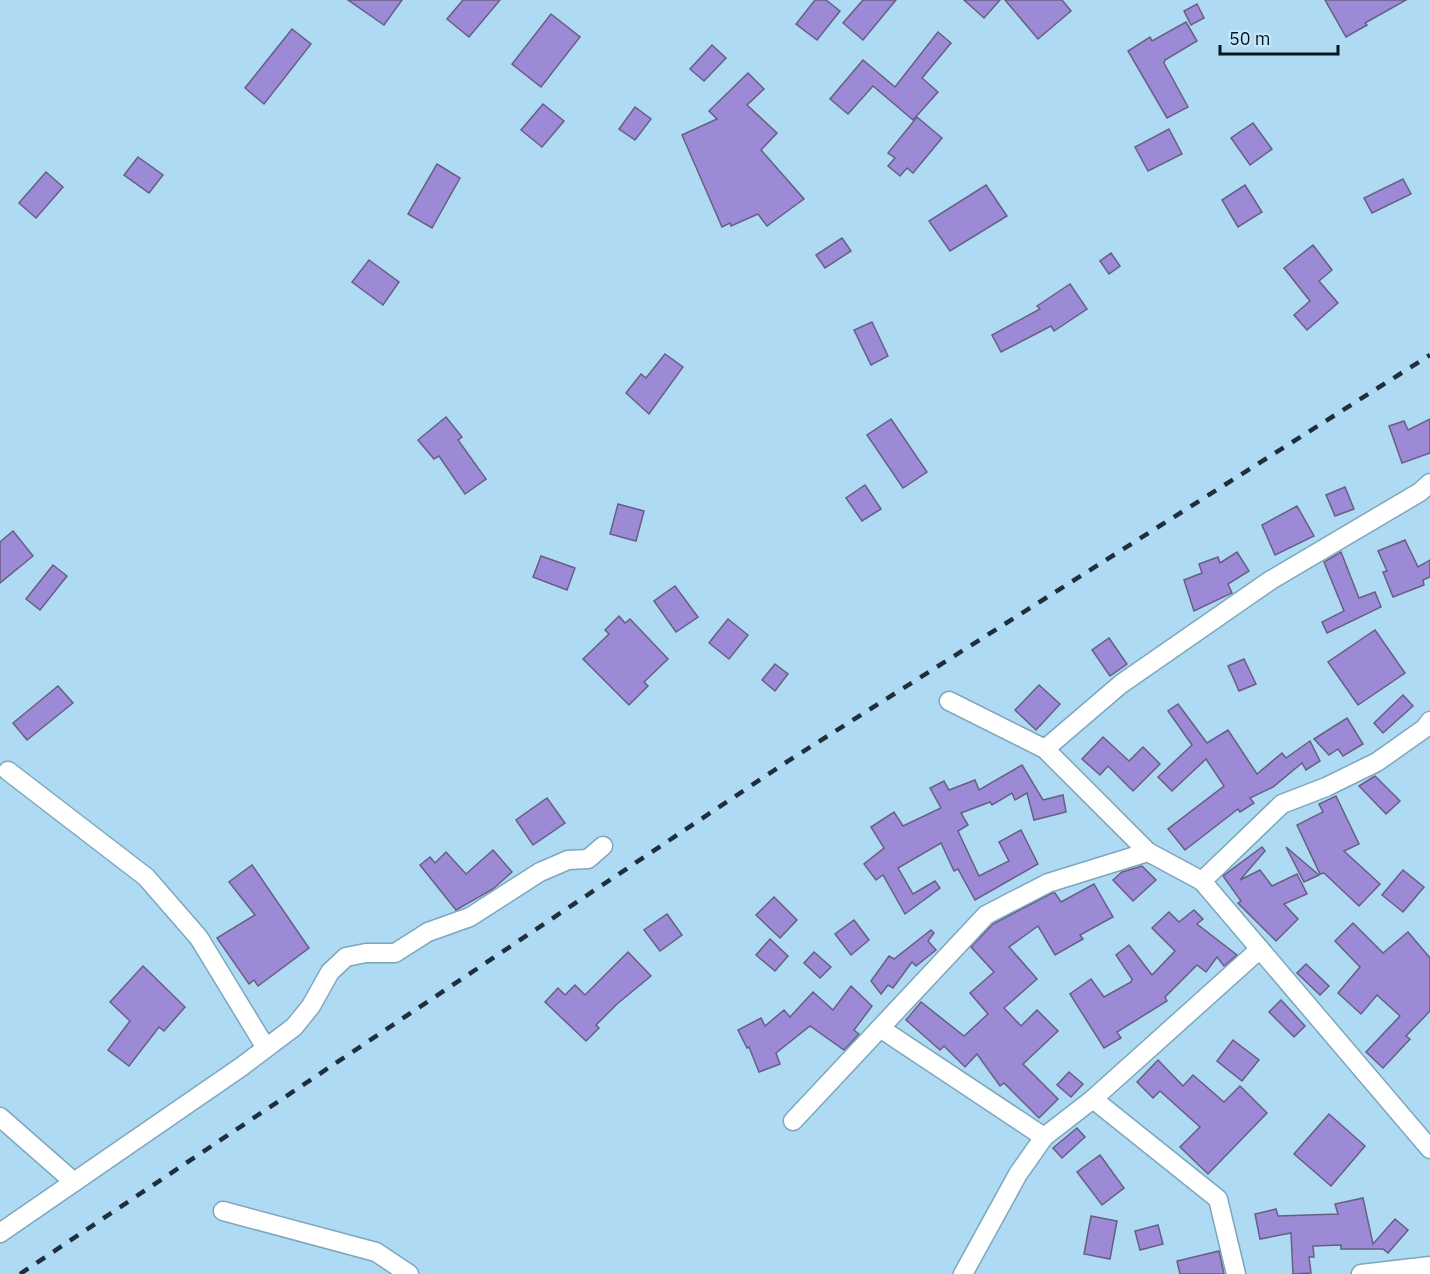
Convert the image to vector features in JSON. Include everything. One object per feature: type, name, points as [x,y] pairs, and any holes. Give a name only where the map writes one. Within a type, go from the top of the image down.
[{"type":"street","points":[[1045,749],[1121,684],[1271,580],[1420,492],[1430,483]]},
{"type":"street","points":[[948,701],[1045,749],[1148,852],[1202,881],[1430,1149]]},
{"type":"street","points":[[1202,881],[1282,804],[1326,787],[1377,762],[1425,728],[1430,721]]},
{"type":"street","points":[[8,771],[146,877],[199,938],[266,1048]]},
{"type":"street","points":[[0,1233],[294,1027],[311,1006],[330,972],[346,957],[366,953],[395,953],[428,932],[470,917],[540,872],[568,860],[588,859],[603,846]]},
{"type":"street","points":[[793,1121],[986,915],[1048,884],[1148,852]]},
{"type":"street","points":[[963,1274],[1018,1174],[1044,1137],[1093,1099],[1260,949]]},
{"type":"street","points":[[880,1028],[1044,1137]]},
{"type":"street","points":[[1093,1099],[1218,1199],[1236,1274]]},
{"type":"street","points":[[0,1117],[74,1182]]},
{"type":"street","points":[[223,1211],[376,1252],[409,1274]]},
{"type":"street","points":[[1361,1274],[1430,1266]]},
{"type":"building","points":[[348,0],[402,0],[384,25]]},
{"type":"building","points":[[463,0],[500,0],[469,37],[447,19]]},
{"type":"building","points":[[815,0],[826,0],[840,11],[817,40],[796,24]]},
{"type":"building","points":[[863,0],[896,0],[863,40],[843,23]]},
{"type":"building","points":[[964,0],[1000,0],[984,18]]},
{"type":"building","points":[[1005,0],[1062,0],[1071,11],[1038,39]]},
{"type":"building","points":[[1325,0],[1406,0],[1365,23],[1367,25],[1346,37]]},
{"type":"building","points":[[1197,4],[1204,18],[1191,25],[1184,11]]},
{"type":"building","points":[[551,14],[580,37],[541,87],[512,64]]},
{"type":"building","points":[[1186,22],[1197,41],[1165,60],[1164,63],[1188,107],[1167,118],[1128,51],[1150,37],[1152,41]]},
{"type":"building","points":[[292,29],[311,44],[264,104],[245,88]]},
{"type":"building","points":[[938,32],[951,43],[922,78],[938,92],[913,120],[873,86],[848,114],[830,99],[863,60],[895,87]]},
{"type":"building","points":[[712,45],[726,58],[704,81],[690,69]]},
{"type":"building","points":[[748,73],[764,89],[747,105],[777,133],[761,150],[804,199],[767,226],[758,214],[731,226],[730,223],[722,227],[682,135],[717,119],[709,111]]},
{"type":"building","points":[[543,104],[564,121],[542,147],[521,130]]},
{"type":"building","points":[[635,107],[651,119],[635,140],[619,129]]},
{"type":"building","points":[[917,117],[942,138],[913,173],[907,168],[900,176],[888,166],[895,158],[888,153]]},
{"type":"building","points":[[1253,123],[1272,149],[1250,165],[1231,138]]},
{"type":"building","points":[[1169,129],[1182,154],[1148,171],[1135,147]]},
{"type":"building","points":[[138,157],[163,175],[149,193],[124,175]]},
{"type":"building","points":[[437,164],[460,178],[432,228],[408,214]]},
{"type":"building","points":[[46,172],[63,187],[36,218],[19,203]]},
{"type":"building","points":[[1403,179],[1411,194],[1372,213],[1364,198]]},
{"type":"building","points":[[986,185],[1007,216],[950,251],[929,221]]},
{"type":"building","points":[[1245,185],[1262,212],[1238,227],[1222,200]]},
{"type":"building","points":[[842,238],[851,251],[825,268],[816,255]]},
{"type":"building","points":[[1313,245],[1332,270],[1319,281],[1338,303],[1307,330],[1294,315],[1310,301],[1284,268]]},
{"type":"building","points":[[1111,253],[1120,266],[1109,274],[1100,261]]},
{"type":"building","points":[[369,260],[399,282],[383,305],[352,282]]},
{"type":"building","points":[[1070,284],[1087,309],[1054,331],[1051,326],[1001,352],[992,335],[1040,309],[1037,306]]},
{"type":"building","points":[[872,322],[888,356],[871,365],[854,330]]},
{"type":"building","points":[[665,354],[683,367],[649,414],[626,393],[641,374],[646,378]]},
{"type":"building","points":[[446,417],[462,437],[458,440],[486,479],[465,494],[439,456],[434,459],[418,440]]},
{"type":"building","points":[[891,419],[927,472],[903,488],[867,435]]},
{"type":"building","points":[[1430,419],[1430,453],[1402,463],[1389,426],[1404,421],[1408,430]]},
{"type":"building","points":[[865,485],[881,509],[862,521],[846,498]]},
{"type":"building","points":[[1345,487],[1354,509],[1335,516],[1326,495]]},
{"type":"building","points":[[618,504],[644,511],[636,541],[610,534]]},
{"type":"building","points":[[1297,506],[1314,536],[1275,555],[1262,525]]},
{"type":"building","points":[[13,531],[33,556],[0,583],[0,542]]},
{"type":"building","points":[[1405,540],[1418,567],[1430,560],[1430,577],[1423,580],[1424,585],[1393,597],[1383,572],[1387,571],[1378,551]]},
{"type":"building","points":[[1237,552],[1249,571],[1228,584],[1232,593],[1194,611],[1184,580],[1202,573],[1199,564],[1218,557],[1220,563]]},
{"type":"building","points":[[1341,552],[1359,598],[1375,592],[1381,607],[1327,633],[1322,622],[1344,611],[1324,562]]},
{"type":"building","points":[[541,556],[575,568],[567,590],[533,577]]},
{"type":"building","points":[[53,565],[67,576],[40,610],[26,599]]},
{"type":"building","points":[[675,586],[698,617],[676,632],[654,601]]},
{"type":"building","points":[[619,616],[625,623],[630,619],[668,659],[644,682],[648,686],[629,705],[583,659],[609,634],[605,630]]},
{"type":"building","points":[[728,619],[748,635],[729,659],[709,643]]},
{"type":"building","points":[[1375,630],[1405,673],[1358,705],[1328,662]]},
{"type":"building","points":[[1109,638],[1127,664],[1110,676],[1092,650]]},
{"type":"building","points":[[1244,659],[1256,684],[1239,691],[1228,666]]},
{"type":"building","points":[[775,664],[788,674],[775,691],[762,680]]},
{"type":"building","points":[[1039,685],[1060,704],[1036,730],[1015,710]]},
{"type":"building","points":[[58,686],[73,703],[27,740],[13,723]]},
{"type":"building","points":[[1403,695],[1413,706],[1383,733],[1374,723]]},
{"type":"building","points":[[1178,704],[1207,743],[1228,730],[1257,774],[1282,753],[1286,758],[1310,741],[1320,761],[1306,770],[1302,763],[1273,787],[1250,798],[1254,803],[1240,812],[1238,809],[1185,850],[1168,829],[1224,786],[1206,759],[1172,791],[1158,777],[1192,745],[1168,711]]},
{"type":"building","points":[[1347,718],[1363,744],[1343,756],[1338,749],[1329,755],[1314,739]]},
{"type":"building","points":[[1103,737],[1129,761],[1143,747],[1160,764],[1133,791],[1108,766],[1100,775],[1082,759]]},
{"type":"building","points":[[1022,765],[1043,800],[1063,795],[1066,812],[1034,820],[1027,793],[1015,800],[1012,793],[992,805],[990,802],[961,813],[968,825],[958,831],[979,876],[1009,861],[999,842],[1021,830],[1038,864],[975,900],[958,869],[954,871],[941,843],[898,868],[913,894],[935,881],[940,888],[905,914],[883,875],[876,880],[864,864],[884,848],[871,827],[894,812],[903,826],[941,808],[930,788],[944,781],[949,790],[975,780],[979,790]]},
{"type":"building","points":[[1375,776],[1400,801],[1386,814],[1359,786]]},
{"type":"building","points":[[1336,796],[1359,844],[1344,851],[1380,884],[1359,906],[1324,873],[1320,874],[1297,825],[1323,812],[1319,804]]},
{"type":"building","points":[[547,798],[565,823],[533,845],[516,820]]},
{"type":"building","points":[[1262,847],[1265,851],[1240,880],[1260,870],[1272,886],[1297,874],[1307,894],[1284,904],[1298,919],[1276,941],[1238,903],[1241,901],[1223,876]]},
{"type":"building","points":[[1286,847],[1319,875],[1304,882]]},
{"type":"building","points":[[493,850],[512,872],[493,889],[456,910],[420,865],[430,857],[435,863],[446,852],[466,874]]},
{"type":"building","points":[[252,865],[309,948],[258,986],[254,980],[249,984],[217,938],[255,915],[229,882]]},
{"type":"building","points":[[1142,866],[1156,880],[1133,901],[1113,880],[1122,872]]},
{"type":"building","points":[[1403,870],[1424,887],[1403,912],[1382,895]]},
{"type":"building","points":[[1094,884],[1113,917],[1080,935],[1083,939],[1055,955],[1038,926],[1009,947],[1037,979],[1004,1008],[1021,1026],[1037,1010],[1058,1031],[1023,1064],[1058,1099],[1039,1118],[1004,1083],[1000,1086],[977,1054],[965,1067],[944,1046],[940,1050],[906,1020],[921,1002],[964,1036],[988,1014],[970,993],[994,972],[971,947],[993,924],[1052,893],[1055,893],[1061,902]]},
{"type":"building","points":[[774,897],[797,920],[780,938],[756,915]]},
{"type":"building","points":[[1194,910],[1203,919],[1197,924],[1237,955],[1224,966],[1217,957],[1206,972],[1197,965],[1165,997],[1167,1001],[1117,1032],[1121,1038],[1104,1048],[1070,994],[1091,979],[1104,997],[1131,982],[1132,979],[1116,955],[1129,945],[1152,975],[1175,951],[1152,928],[1169,912],[1179,922]]},
{"type":"building","points":[[667,914],[682,935],[660,951],[644,930]]},
{"type":"building","points":[[854,920],[869,940],[851,955],[835,934]]},
{"type":"building","points":[[1353,923],[1383,953],[1408,932],[1430,958],[1430,1011],[1406,1036],[1410,1039],[1383,1068],[1366,1052],[1400,1016],[1377,995],[1361,1014],[1338,993],[1360,967],[1335,941]]},
{"type":"building","points":[[931,930],[934,933],[928,941],[936,950],[916,966],[912,962],[893,988],[888,985],[881,994],[871,981],[889,956],[894,959]]},
{"type":"building","points":[[770,939],[788,956],[775,971],[756,955]]},
{"type":"building","points":[[628,952],[651,976],[596,1025],[599,1028],[586,1041],[545,1002],[558,988],[565,995],[575,985],[585,995]]},
{"type":"building","points":[[814,952],[831,967],[820,978],[804,963]]},
{"type":"building","points":[[1306,964],[1329,986],[1320,995],[1297,973]]},
{"type":"building","points":[[143,966],[185,1007],[164,1031],[159,1027],[129,1066],[108,1050],[130,1021],[110,1002]]},
{"type":"building","points":[[851,986],[872,1006],[854,1030],[859,1034],[844,1050],[810,1026],[776,1053],[780,1064],[759,1072],[749,1047],[747,1048],[738,1030],[761,1018],[765,1026],[784,1010],[790,1017],[813,992],[833,1010]]},
{"type":"building","points":[[1281,1000],[1305,1026],[1294,1037],[1269,1012]]},
{"type":"building","points":[[1233,1040],[1259,1060],[1242,1081],[1217,1061]]},
{"type":"building","points":[[1158,1060],[1183,1086],[1193,1075],[1224,1102],[1240,1086],[1267,1113],[1208,1174],[1180,1147],[1200,1127],[1160,1091],[1153,1098],[1137,1082]]},
{"type":"building","points":[[1069,1072],[1083,1084],[1071,1097],[1057,1085]]},
{"type":"building","points":[[1329,1114],[1365,1146],[1331,1186],[1294,1154]]},
{"type":"building","points":[[1077,1128],[1085,1137],[1062,1158],[1053,1148]]},
{"type":"building","points":[[1100,1155],[1124,1188],[1102,1205],[1077,1172]]},
{"type":"building","points":[[1363,1198],[1373,1244],[1395,1219],[1408,1230],[1388,1253],[1383,1249],[1341,1249],[1341,1245],[1313,1246],[1314,1257],[1309,1257],[1311,1273],[1293,1274],[1291,1233],[1260,1239],[1255,1214],[1276,1209],[1278,1216],[1338,1214],[1335,1204]]},
{"type":"building","points":[[1091,1216],[1117,1221],[1110,1259],[1084,1254]]},
{"type":"building","points":[[1158,1225],[1163,1244],[1140,1250],[1135,1231]]},
{"type":"building","points":[[1219,1251],[1224,1274],[1180,1274],[1177,1261]]},
{"type":"railway","points":[[20,1274],[785,763],[1430,355]]}]
